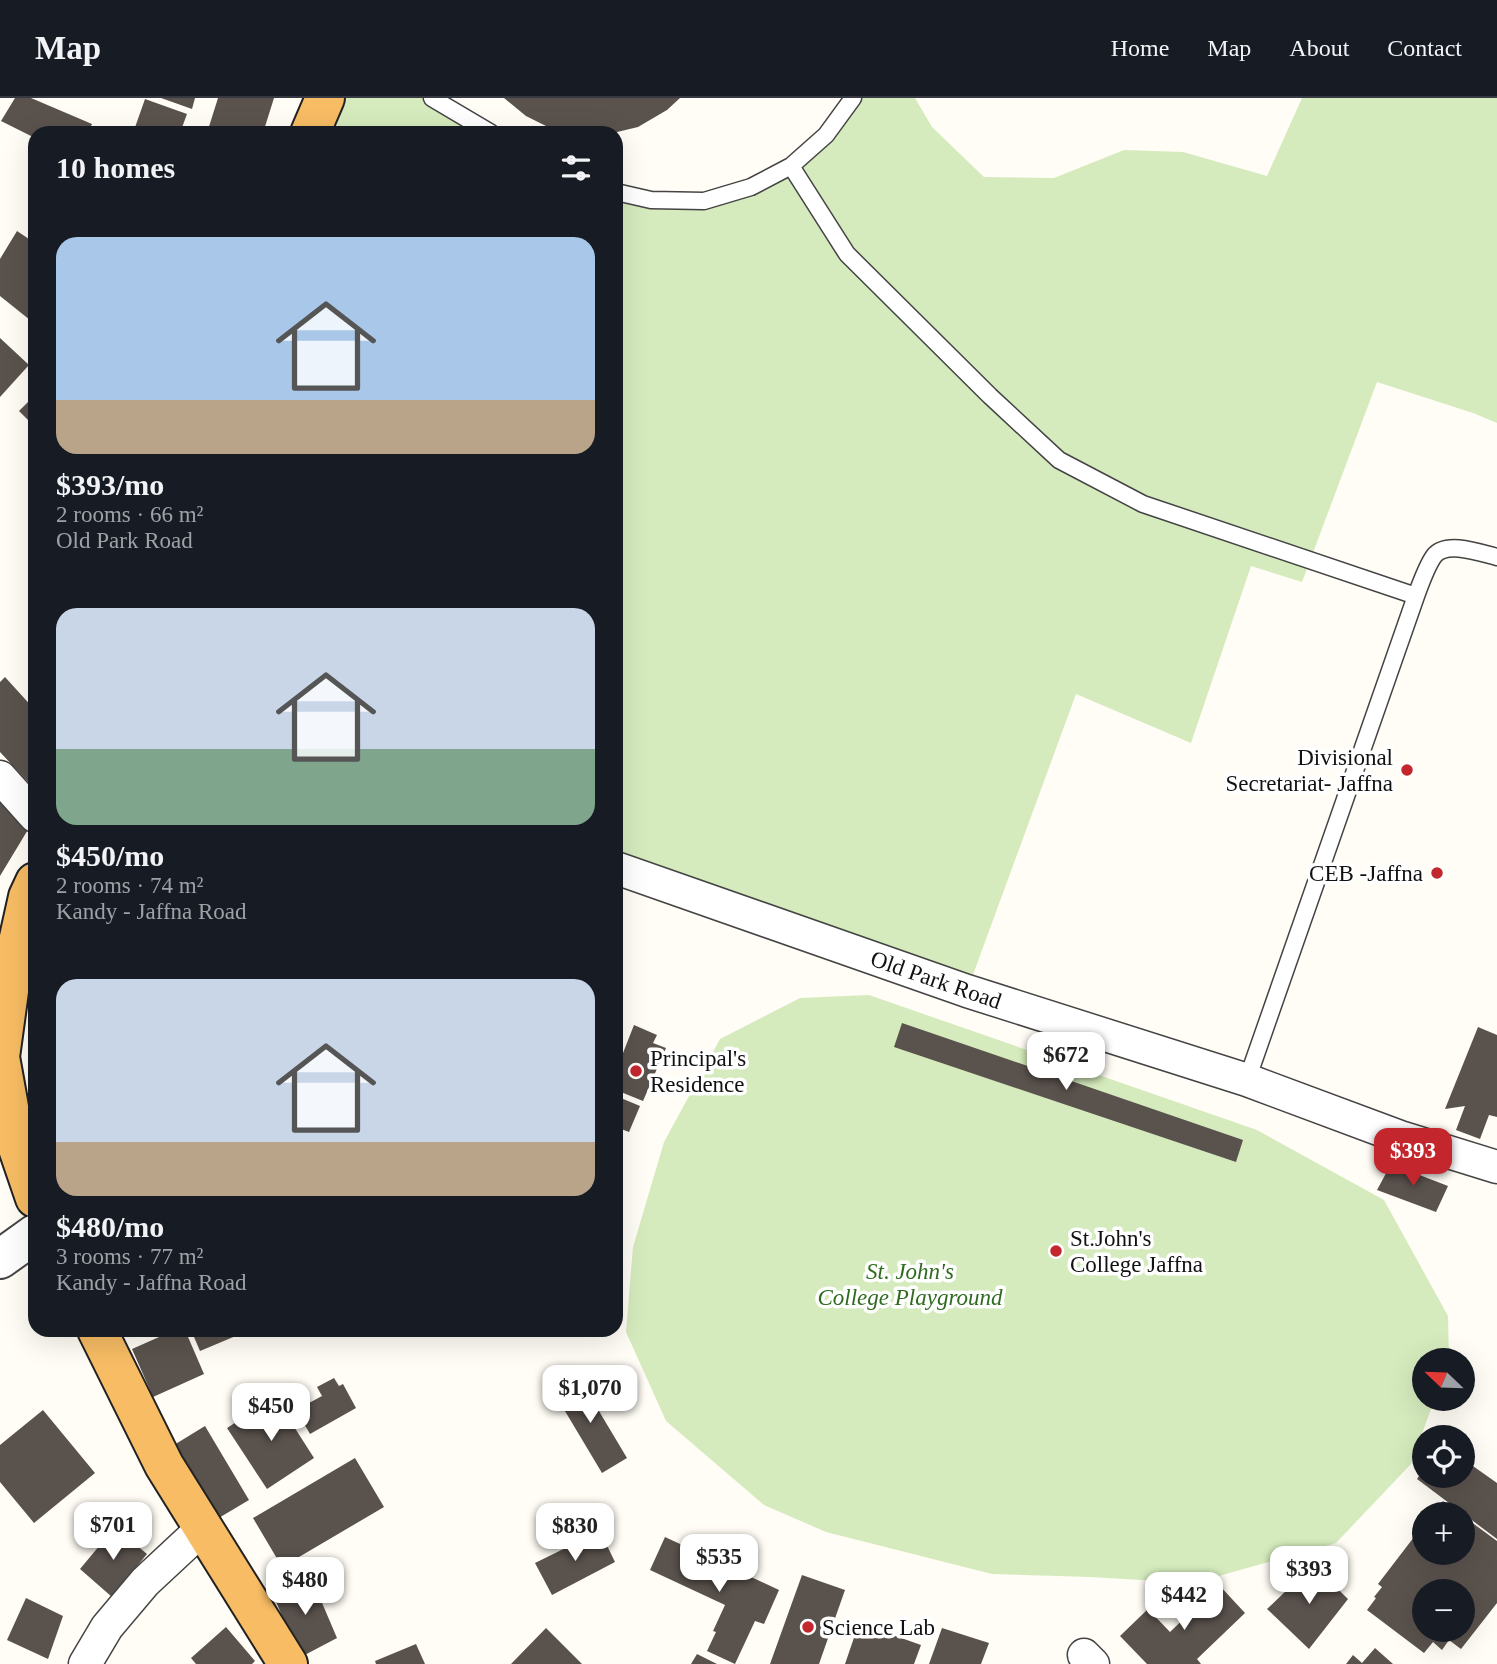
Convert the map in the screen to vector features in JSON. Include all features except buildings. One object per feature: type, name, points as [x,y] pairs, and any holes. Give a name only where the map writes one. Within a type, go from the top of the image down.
[{"type":"highway","points":[[313,126],[325,98]]},
{"type":"highway","points":[[28,910],[12,969],[0,1057],[12,1131],[28,1178]]},
{"type":"highway","points":[[100,1337],[164,1465],[288,1664]]},
{"type":"street","points":[[0,777],[28,808]]},
{"type":"street","name":"Old Park Road","points":[[623,870],[967,991],[1247,1080],[1400,1137],[1497,1167]]},
{"type":"street","points":[[0,1259],[28,1239]]},
{"type":"street","points":[[85,1664],[107,1627],[145,1582],[204,1528]]},
{"type":"lane","points":[[432,98],[479,126]]},
{"type":"lane","points":[[623,194],[651,200],[704,201],[751,187],[791,166],[826,135],[853,98]]},
{"type":"lane","points":[[791,166],[847,254],[990,396],[1059,460],[1143,504],[1416,596]]},
{"type":"lane","points":[[1247,1080],[1416,596],[1435,554],[1447,548],[1497,557]]},
{"type":"green space","points":[[328,98],[432,98],[479,126],[315,126]]},
{"type":"green space","points":[[853,98],[915,98],[932,127],[984,177],[1054,178],[1124,150],[1183,152],[1267,176],[1302,98],[1497,98],[1497,423],[1377,382],[1302,582],[1251,566],[1191,743],[1076,694],[967,991],[623,870],[623,193],[704,201],[791,166]]},
{"type":"green space","name":"St. John's College Playground","points":[[869,995],[1257,1130],[1384,1200],[1448,1316],[1449,1348],[1412,1348],[1412,1411],[1430,1411],[1425,1425],[1412,1425],[1411,1464],[1336,1543],[1194,1583],[992,1574],[826,1532],[764,1505],[666,1421],[626,1332],[633,1247],[664,1142],[720,1039],[800,998]]},
{"type":"place","name":"Divisional Secretariat- Jaffna","points":[[1407,770]]},
{"type":"place","name":"CEB -Jaffna","points":[[1437,873]]},
{"type":"place","name":"Principal's Residence","points":[[636,1071]]},
{"type":"place","name":"St.John's College Jaffna","points":[[1056,1251]]},
{"type":"place","name":"Science Lab","points":[[808,1627]]}]
